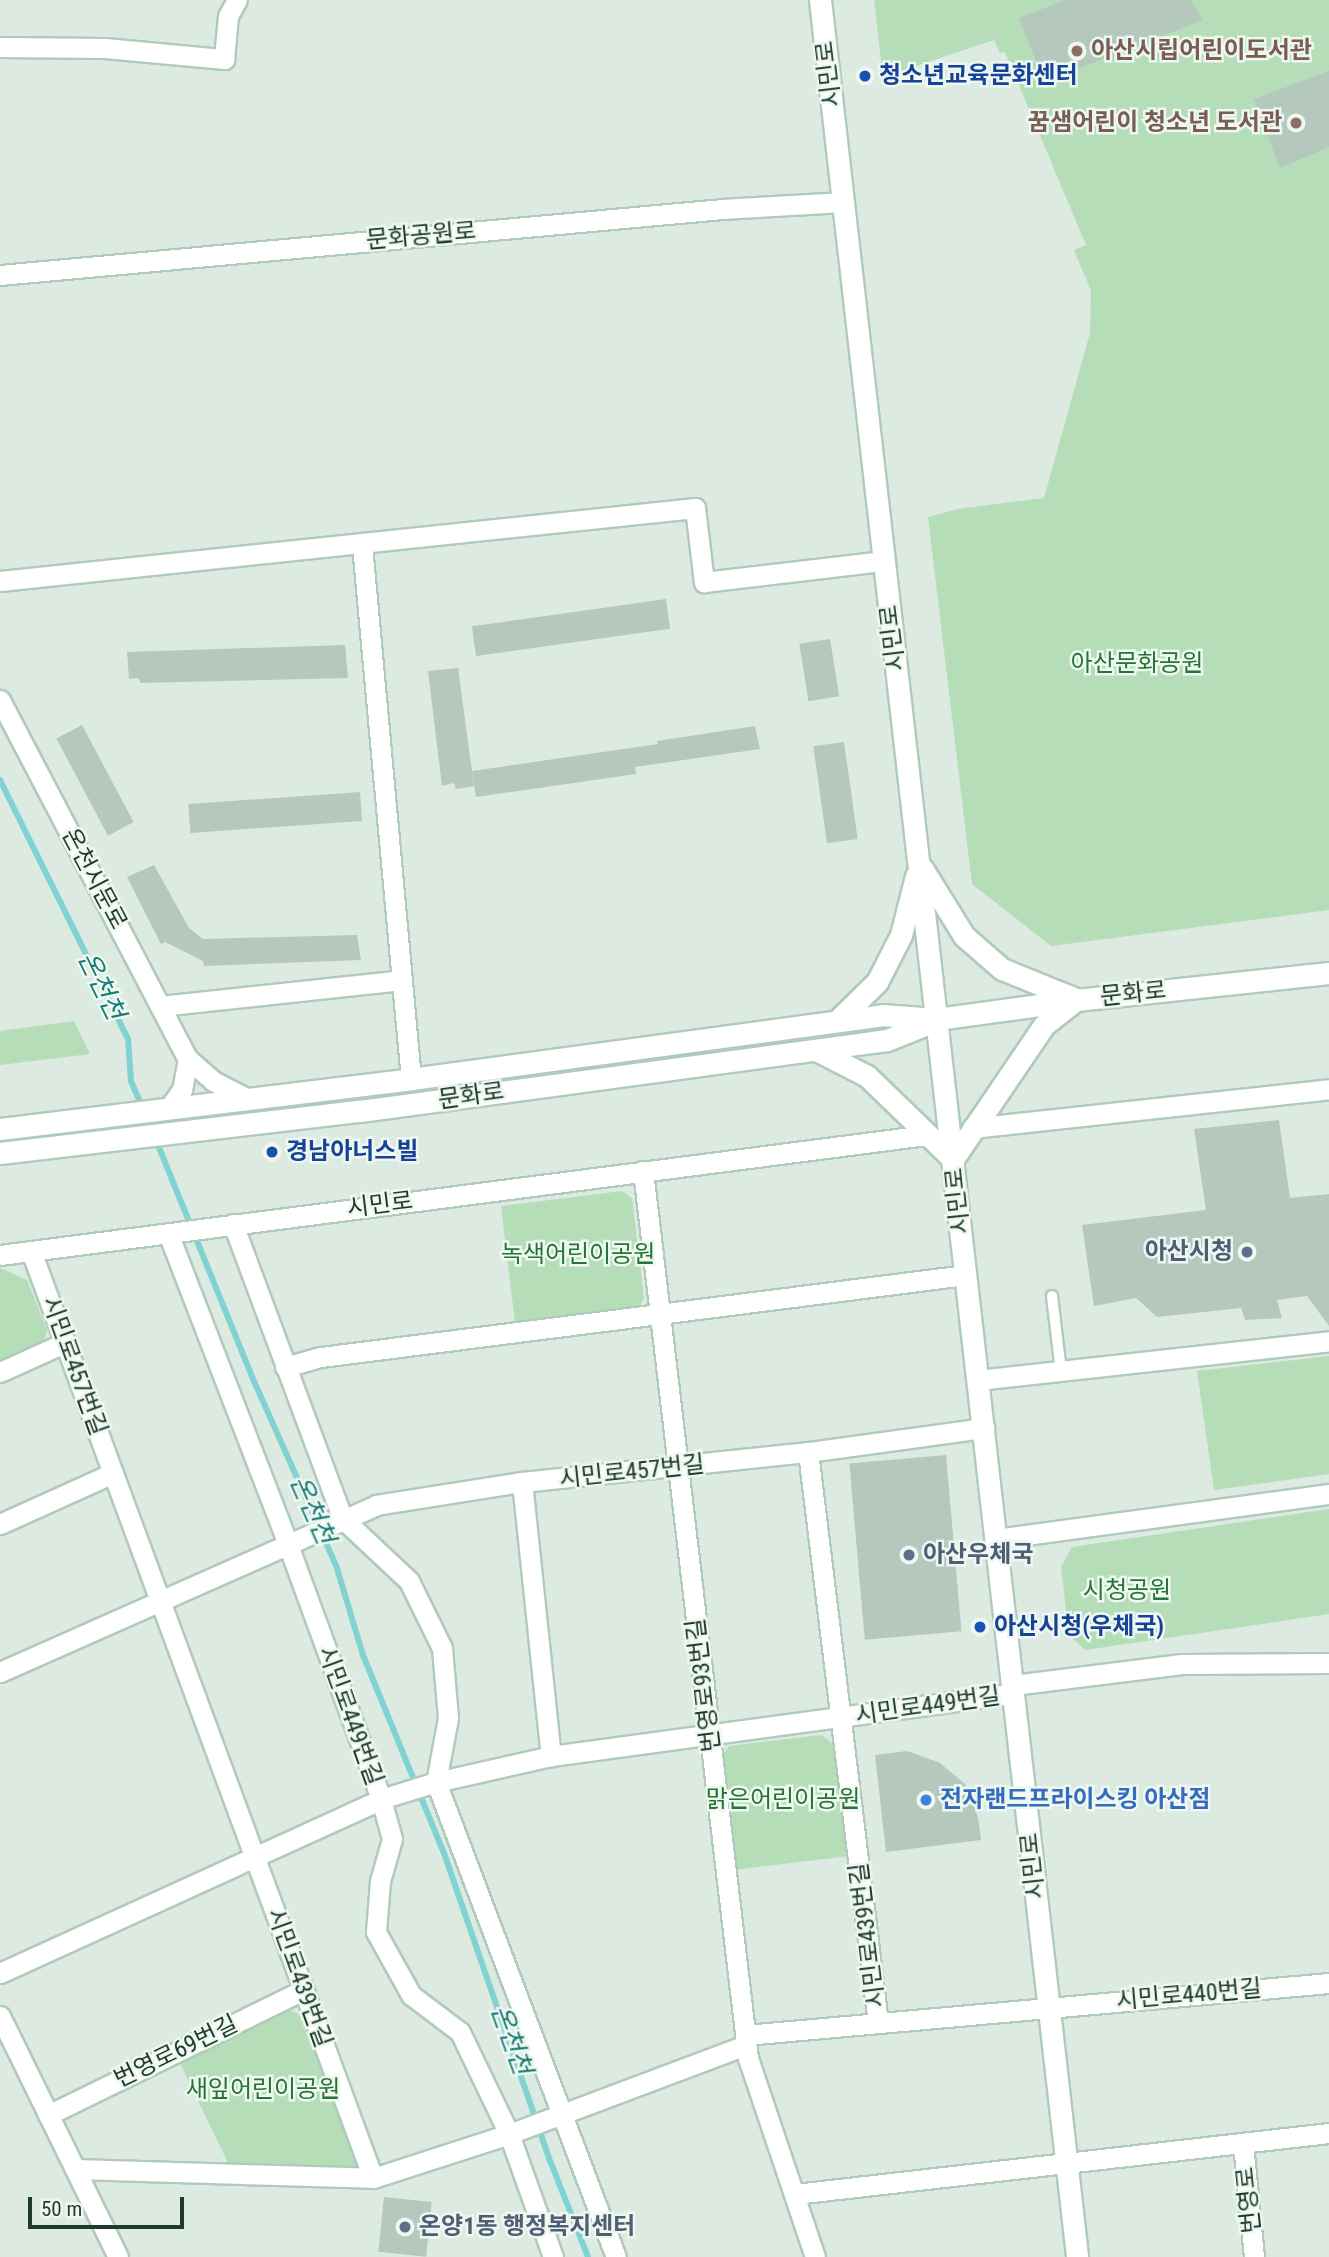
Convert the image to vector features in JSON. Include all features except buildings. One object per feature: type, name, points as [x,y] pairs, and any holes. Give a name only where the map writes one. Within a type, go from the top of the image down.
[{"type":"main road","name":"시민로","points":[[820,0],[1077,2257]]},
{"type":"main road","points":[[816,1050],[867,1076],[953,1159],[1044,1025],[1076,999],[1002,969],[964,936],[919,864]]},
{"type":"main road","points":[[837,1021],[877,982],[901,935],[919,864]]},
{"type":"main road","name":"문화로","points":[[0,1129],[124,1114],[179,1102],[248,1098],[411,1079],[882,1015],[937,1019],[1076,999],[1329,973]]},
{"type":"main road","name":"문화로","points":[[0,1153],[360,1111],[887,1040],[937,1019]]},
{"type":"street","points":[[0,47],[104,48],[224,59],[228,16],[237,0]]},
{"type":"street","name":"문화공원로","points":[[0,275],[722,209],[843,202]]},
{"type":"street","points":[[0,581],[695,508],[704,582],[884,561]]},
{"type":"street","points":[[362,545],[411,1079]]},
{"type":"street","name":"온천시문로","points":[[0,699],[188,1059]]},
{"type":"street","points":[[160,1006],[402,980]]},
{"type":"street","points":[[179,1102],[188,1059],[214,1081],[248,1098]]},
{"type":"street","points":[[972,1128],[1329,1090]]},
{"type":"street","name":"시민로","points":[[0,1255],[926,1135]]},
{"type":"street","name":"번영로93번길","points":[[643,1171],[748,2058],[815,2257]]},
{"type":"street","points":[[233,1224],[343,1520],[409,1581],[443,1648],[448,1718],[436,1782],[616,2257]]},
{"type":"street","points":[[168,1233],[287,1542]]},
{"type":"street","name":"시민로457번길","points":[[31,1251],[160,1600]]},
{"type":"street","points":[[285,1367],[321,1357],[966,1275]]},
{"type":"street","points":[[978,1380],[1329,1341]]},
{"type":"street","points":[[0,1372],[65,1342]]},
{"type":"street","name":"시민로457번길","points":[[0,1672],[287,1542],[376,1505],[522,1482],[678,1468],[984,1428]]},
{"type":"street","name":"시민로449번길","points":[[808,1452],[842,1718]]},
{"type":"street","points":[[0,1524],[113,1473]]},
{"type":"street","points":[[522,1482],[551,1756]]},
{"type":"street","points":[[996,1539],[1329,1494]]},
{"type":"street","name":"시민로449번길","points":[[287,1542],[381,1799]]},
{"type":"street","points":[[160,1600],[254,1857]]},
{"type":"street","name":"시민로449번길","points":[[0,1973],[381,1799],[436,1782],[551,1756],[842,1718],[1182,1664],[1329,1663]]},
{"type":"street","name":"시민로439번길","points":[[842,1718],[878,2023],[1049,2007]]},
{"type":"street","points":[[381,1799],[392,1839],[380,1881],[376,1932],[411,1995],[460,2032],[509,2134],[553,2257]]},
{"type":"street","name":"시민로439번길","points":[[254,1857],[373,2178]]},
{"type":"street","name":"시민로440번길","points":[[1049,2007],[1329,1983]]},
{"type":"street","name":"번영로69번길","points":[[48,2115],[303,1990]]},
{"type":"street","points":[[0,2016],[118,2257]]},
{"type":"street","points":[[75,2169],[373,2178],[509,2134],[746,2040],[878,2023]]},
{"type":"street","points":[[795,2194],[1329,2133]]},
{"type":"street","name":"번영로","points":[[1243,2143],[1254,2257]]},
{"type":"lane","points":[[1052,1296],[1061,1371]]},
{"type":"green space","name":"아산문화공원","points":[[874,0],[1329,0],[1329,910],[1051,946],[972,884],[928,517],[958,509],[1044,498],[1090,333],[1091,291],[1074,250],[1086,245],[1005,52],[1000,53],[994,40],[883,77]]},
{"type":"green space","points":[[74,1021],[90,1054],[0,1065],[0,1031]]},
{"type":"green space","name":"녹색어린이공원","points":[[622,1191],[632,1198],[644,1298],[639,1307],[515,1322],[501,1206]]},
{"type":"green space","points":[[0,1268],[27,1280],[47,1330],[43,1344],[0,1363]]},
{"type":"green space","points":[[1329,1356],[1329,1474],[1214,1490],[1197,1371]]},
{"type":"green space","name":"시청공원","points":[[1329,1509],[1329,1614],[1085,1650],[1069,1635],[1061,1567],[1072,1547]]},
{"type":"green space","name":"맑은어린이공원","points":[[822,1735],[835,1746],[849,1856],[734,1870],[720,1758],[729,1746]]},
{"type":"green space","name":"새잎어린이공원","points":[[284,2008],[299,2014],[360,2162],[352,2172],[230,2167],[178,2059]]},
{"type":"waterway","name":"온천천","points":[[0,780],[128,1039],[131,1081],[152,1130]]},
{"type":"waterway","name":"온천천","points":[[156,1140],[253,1379],[336,1565],[363,1655],[445,1856],[551,2163],[588,2257]]},
{"type":"place","name":"아산시립어린이도서관","points":[[1077,51]]},
{"type":"place","name":"청소년교육문화센터","points":[[865,76]]},
{"type":"place","name":"꿈샘어린이 청소년 도서관","points":[[1296,123]]},
{"type":"place","name":"경남아너스빌","points":[[272,1152]]},
{"type":"place","name":"아산시청","points":[[1247,1252]]},
{"type":"place","name":"아산우체국","points":[[909,1555]]},
{"type":"place","name":"아산시청(우체국)","points":[[980,1627]]},
{"type":"place","name":"전자랜드프라이스킹 아산점","points":[[926,1800]]},
{"type":"place","name":"온양1동 행정복지센터","points":[[405,2227]]}]
